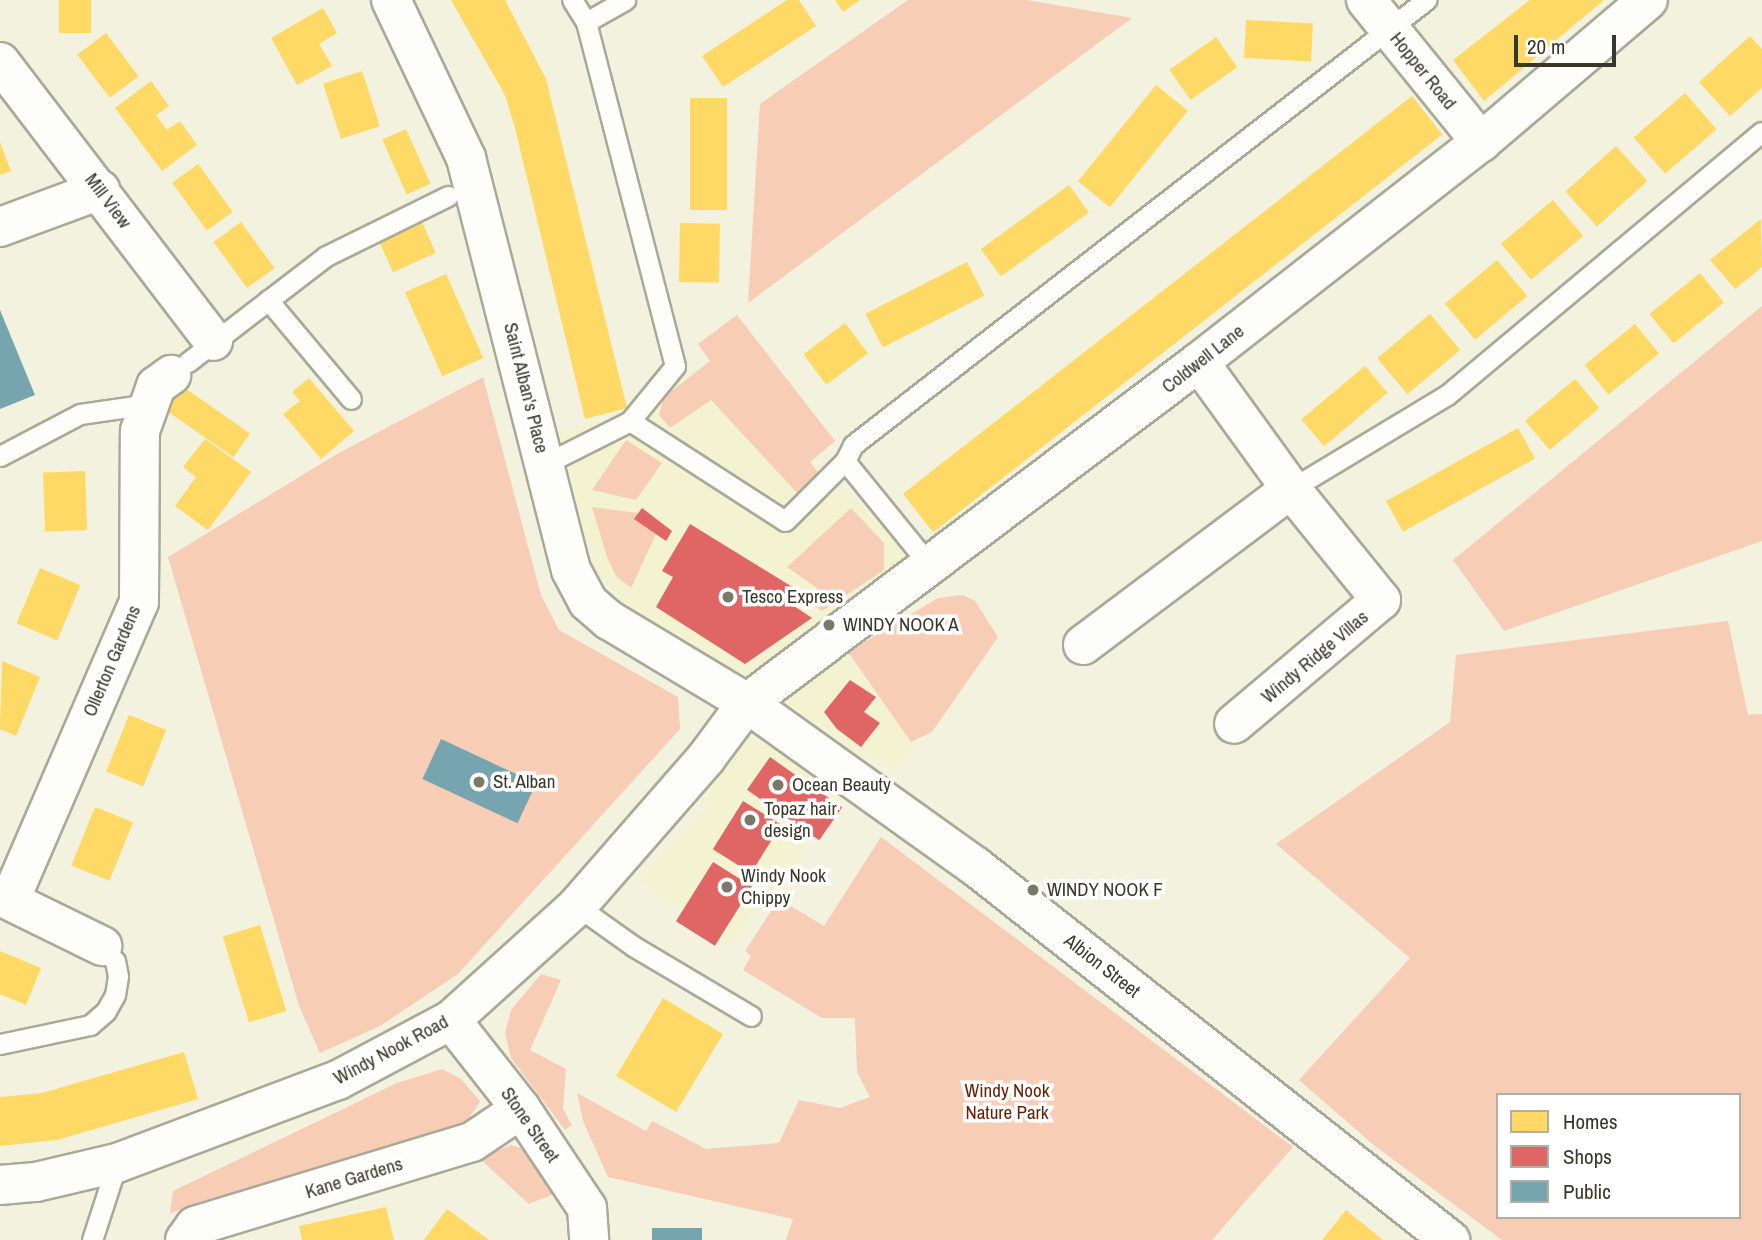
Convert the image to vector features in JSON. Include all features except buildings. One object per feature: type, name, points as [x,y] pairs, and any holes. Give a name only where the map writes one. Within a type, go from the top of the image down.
[{"type":"street","name":"Saint Alban's Place","points":[[391,0],[466,158],[571,569],[588,602],[609,620],[747,703]]},
{"type":"street","name":"Hopper Road","points":[[1366,0],[1480,142]]},
{"type":"street","name":"Coldwell Lane","points":[[747,703],[817,647],[932,567],[1199,362],[1480,142],[1648,0]]},
{"type":"street","name":"Mill View","points":[[0,62],[100,190],[180,370]]},
{"type":"street","points":[[0,227],[100,190]]},
{"type":"street","name":"Windy Ridge Villas","points":[[1199,362],[1291,489],[1381,600],[1234,724]]},
{"type":"street","name":"Ollerton Gardens","points":[[5,898],[139,602],[140,431],[180,370]]},
{"type":"street","points":[[1083,645],[1291,489]]},
{"type":"street","name":"Windy Nook Road","points":[[0,1185],[36,1182],[117,1163],[338,1080],[451,1020],[577,906],[706,758],[747,703]]},
{"type":"street","name":"Albion Street","points":[[747,703],[975,866],[1450,1240]]},
{"type":"street","points":[[5,898],[102,946]]},
{"type":"street","name":"Stone Street","points":[[451,1020],[521,1109],[587,1208],[589,1240]]},
{"type":"street","name":"Kane Gardens","points":[[185,1240],[195,1226],[472,1142],[521,1109]]},
{"type":"lane","points":[[545,464],[630,421],[675,366],[586,22],[572,0]]},
{"type":"lane","points":[[586,22],[625,0]]},
{"type":"lane","points":[[630,421],[785,521],[845,461],[853,445],[1002,326],[1426,0]]},
{"type":"lane","points":[[1291,489],[1447,396],[1762,131]]},
{"type":"lane","points":[[0,456],[80,414],[180,370],[326,256],[448,196]]},
{"type":"lane","points":[[268,300],[351,399]]},
{"type":"lane","points":[[845,461],[932,567]]},
{"type":"lane","points":[[577,906],[634,946],[751,1016]]},
{"type":"lane","points":[[0,1044],[90,1025],[106,1011],[115,995],[118,976],[115,961],[102,946]]},
{"type":"lane","points":[[92,1240],[117,1163]]},
{"type":"shaded area","points":[[710,361],[919,563],[824,624],[914,746],[894,772],[861,748],[836,809],[815,840],[811,839],[776,896],[766,892],[732,944],[644,884],[641,876],[710,804],[704,776],[733,741],[748,735],[765,746],[786,717],[623,602],[599,576],[554,433],[627,414]]},
{"type":"green space","points":[[908,0],[1027,0],[1132,18],[748,303],[760,104]]},
{"type":"green space","points":[[1762,306],[1762,541],[1504,631],[1453,560]]},
{"type":"green space","points":[[737,315],[835,441],[810,462],[820,475],[799,495],[711,400],[670,428],[659,415],[664,397],[710,361],[698,344]]},
{"type":"green space","points":[[483,377],[541,595],[559,630],[678,697],[680,729],[458,974],[380,1026],[320,1053],[299,1006],[168,557],[337,454]]},
{"type":"green space","points":[[626,440],[662,463],[636,500],[592,490]]},
{"type":"green space","points":[[592,507],[638,513],[635,519],[656,534],[631,588],[616,576],[607,557]]},
{"type":"green space","points":[[851,508],[884,543],[884,570],[822,611],[809,603],[817,588],[787,567]]},
{"type":"green space","points":[[963,595],[975,601],[998,637],[932,732],[911,742],[848,652],[938,598]]},
{"type":"green space","points":[[1728,621],[1748,715],[1762,714],[1762,1240],[1502,1240],[1375,1146],[1299,1080],[1410,958],[1276,844],[1450,722],[1456,655]]},
{"type":"green space","name":"Windy Nook Nature Park","points":[[881,837],[1293,1147],[1212,1240],[786,1240],[793,1219],[608,1177],[583,1121],[577,1093],[646,1131],[652,1121],[706,1149],[779,1143],[799,1100],[840,1108],[870,1097],[857,1072],[855,1018],[822,1018],[743,970],[751,956],[745,951],[779,899],[824,926]]},
{"type":"green space","points":[[541,974],[561,980],[530,1050],[566,1069],[563,1109],[572,1125],[565,1130],[511,1058],[505,1033],[511,1010]]},
{"type":"green space","points":[[442,1069],[461,1079],[480,1101],[466,1123],[170,1213],[173,1191],[397,1083]]},
{"type":"green space","points":[[511,1145],[530,1151],[556,1193],[529,1204],[479,1158]]},
{"type":"place","name":"Tesco Express","points":[[728,597]]},
{"type":"place","name":"WINDY NOOK A","points":[[829,625]]},
{"type":"place","name":"St. Alban","points":[[479,782]]},
{"type":"place","name":"Ocean Beauty","points":[[778,785]]},
{"type":"place","name":"Topaz hair design","points":[[750,820]]},
{"type":"place","name":"Windy Nook Chippy","points":[[727,887]]},
{"type":"place","name":"WINDY NOOK F","points":[[1033,890]]}]
